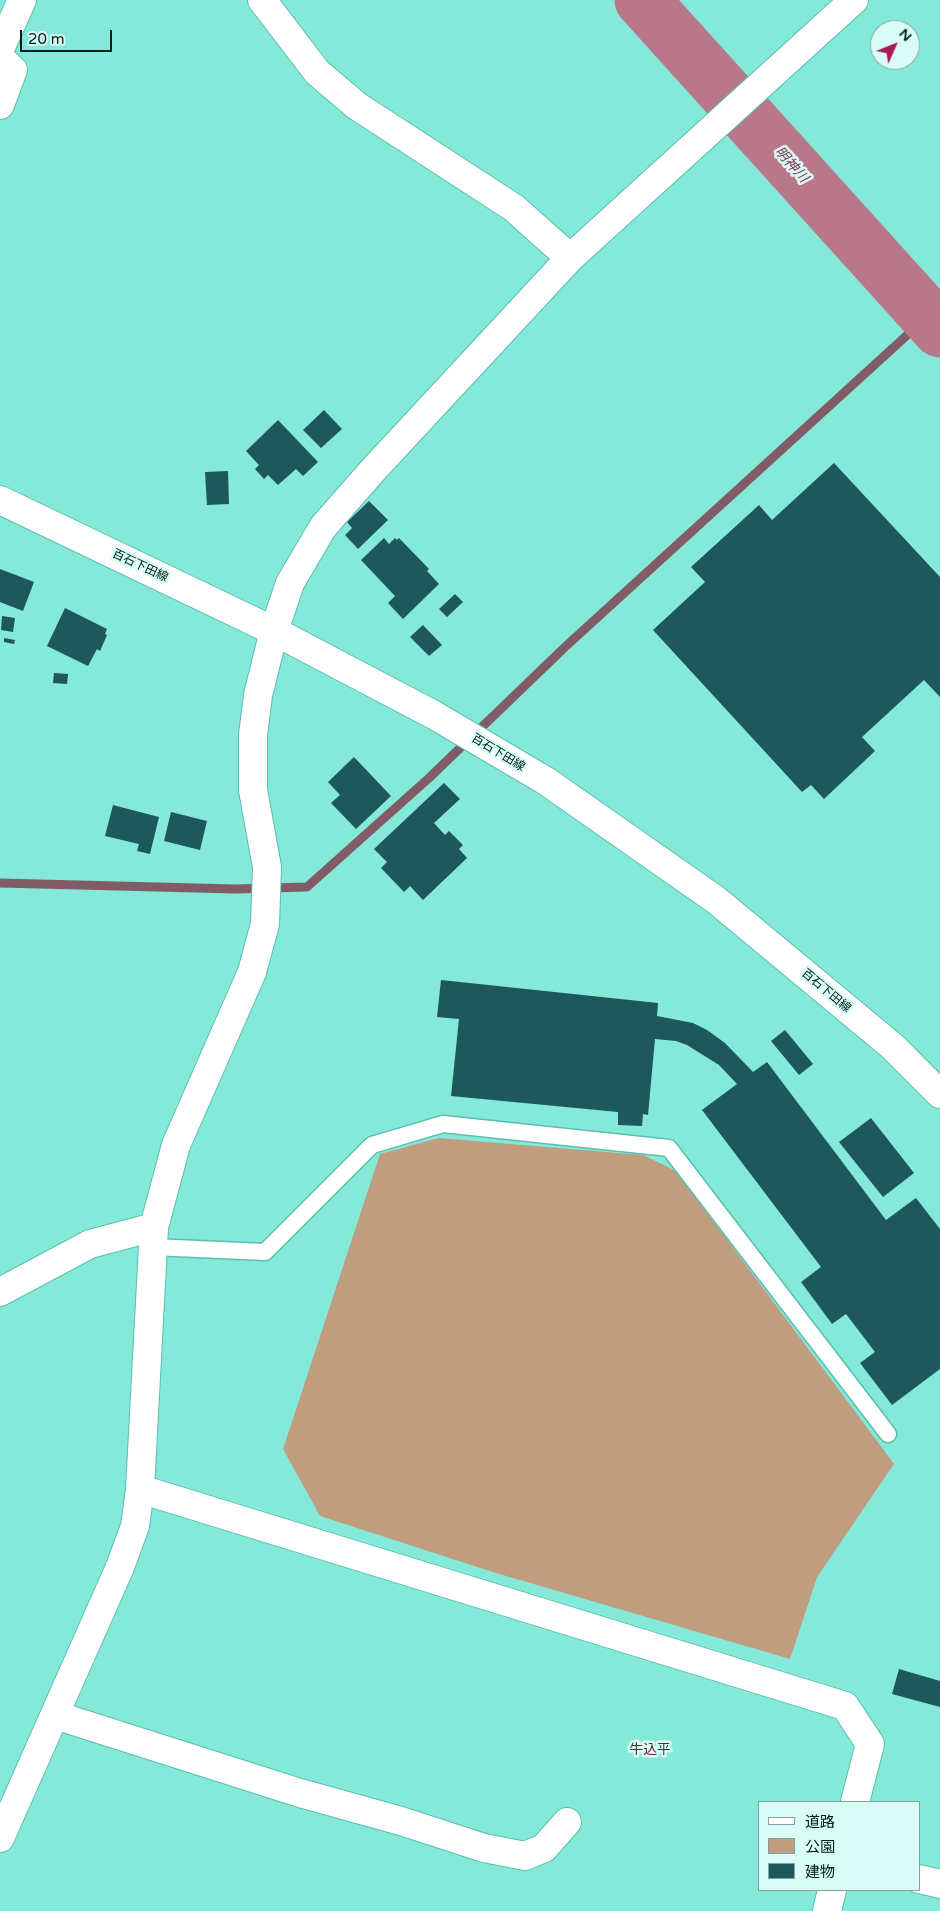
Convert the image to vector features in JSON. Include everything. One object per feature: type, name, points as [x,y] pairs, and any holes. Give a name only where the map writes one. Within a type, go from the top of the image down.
[{"type":"street","points":[[0,49],[22,0]]},
{"type":"street","points":[[262,0],[317,72],[357,106],[514,208],[570,258]]},
{"type":"street","points":[[0,1838],[120,1567],[135,1526],[140,1490],[154,1237],[176,1145],[252,972],[265,924],[267,867],[253,790],[253,735],[258,695],[274,631],[290,583],[322,527],[570,258],[854,0]]},
{"type":"street","points":[[0,58],[13,70],[0,106]]},
{"type":"street","name":"百石下田線","points":[[0,500],[274,631],[434,715],[562,792],[716,900],[892,1046],[940,1094]]},
{"type":"street","points":[[0,1292],[90,1244],[154,1237]]},
{"type":"street","points":[[140,1490],[845,1706],[870,1744],[855,1801]]},
{"type":"street","points":[[55,1715],[300,1794],[401,1821],[484,1848],[525,1856],[544,1848],[566,1822]]},
{"type":"street","points":[[920,1879],[940,1884]]},
{"type":"street","points":[[827,1911],[832,1891]]},
{"type":"lane","points":[[154,1237],[266,1252],[372,1145],[444,1124],[670,1148],[888,1434]]},
{"type":"green space","points":[[439,1138],[643,1155],[676,1171],[894,1464],[817,1577],[790,1659],[496,1573],[320,1516],[283,1449],[380,1154]]},
{"type":"building","points":[[324,410],[342,429],[321,448],[303,430]]},
{"type":"building","points":[[278,420],[318,462],[303,476],[296,469],[278,485],[268,475],[264,479],[255,469],[259,465],[246,451]]},
{"type":"building","points":[[834,463],[940,577],[940,697],[924,680],[862,737],[875,751],[824,799],[811,785],[802,792],[653,630],[705,582],[691,567],[759,505],[772,520]]},
{"type":"building","points":[[228,471],[229,504],[207,505],[205,472]]},
{"type":"building","points":[[369,501],[388,520],[358,549],[345,535],[352,528],[347,522]]},
{"type":"building","points":[[384,538],[389,544],[395,538],[397,540],[399,538],[429,569],[427,571],[439,584],[403,619],[388,603],[395,596],[361,560]]},
{"type":"building","points":[[0,569],[34,582],[23,611],[0,602]]},
{"type":"building","points":[[455,594],[463,602],[447,617],[439,609]]},
{"type":"building","points":[[65,608],[107,629],[105,634],[107,635],[100,651],[97,649],[88,666],[47,646]]},
{"type":"building","points":[[2,616],[15,618],[13,632],[1,630]]},
{"type":"building","points":[[423,625],[442,645],[429,656],[410,637]]},
{"type":"building","points":[[4,638],[15,640],[14,644],[4,642]]},
{"type":"building","points":[[54,673],[68,674],[67,684],[53,683]]},
{"type":"building","points":[[354,757],[391,796],[356,829],[331,803],[340,795],[328,782]]},
{"type":"building","points":[[444,783],[460,799],[434,823],[445,835],[449,831],[463,845],[459,849],[467,858],[423,900],[410,886],[404,892],[381,868],[387,862],[374,849]]},
{"type":"building","points":[[113,805],[159,817],[150,854],[137,851],[139,844],[105,836]]},
{"type":"building","points":[[171,812],[207,821],[200,850],[164,841]]},
{"type":"building","points":[[441,980],[658,1003],[657,1016],[693,1023],[707,1030],[725,1043],[753,1072],[767,1062],[886,1220],[916,1198],[940,1229],[940,1369],[892,1405],[860,1363],[875,1352],[846,1314],[832,1324],[801,1282],[821,1267],[702,1110],[737,1084],[719,1065],[687,1045],[676,1041],[655,1039],[648,1115],[643,1114],[642,1126],[618,1125],[618,1112],[451,1096],[459,1019],[437,1017]]},
{"type":"building","points":[[785,1030],[813,1064],[799,1075],[771,1041]]},
{"type":"building","points":[[871,1118],[914,1173],[883,1197],[839,1142]]},
{"type":"building","points":[[899,1669],[940,1681],[940,1707],[892,1694]]},
{"type":"waterway","name":"明神川","points":[[642,0],[940,330]]},
{"type":"waterway","points":[[0,883],[235,889],[307,887],[429,778],[565,647],[927,317]]},
{"type":"district","name":"牛込平","points":[[650,1750]]}]
